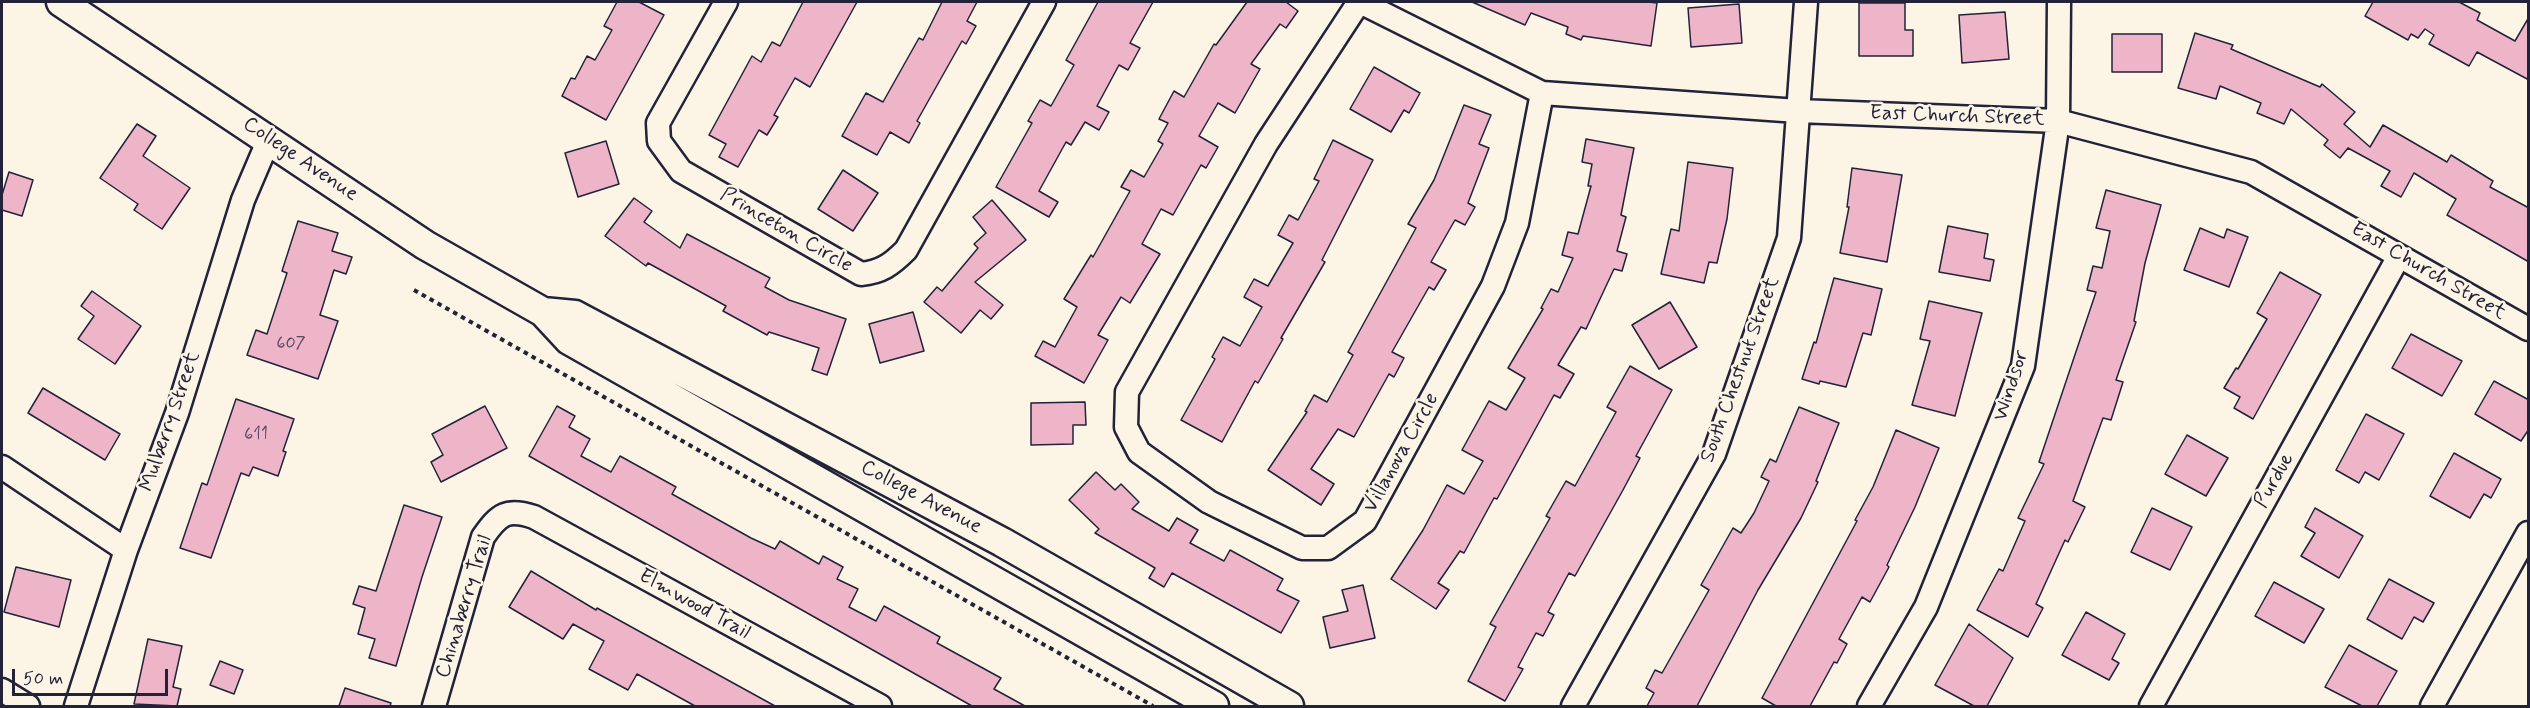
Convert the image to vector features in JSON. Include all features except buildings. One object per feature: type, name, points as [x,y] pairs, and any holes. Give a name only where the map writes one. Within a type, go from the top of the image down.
[{"type":"main road","name":"College Avenue","points":[[61,2],[425,245],[543,312],[569,340],[1214,706]]},
{"type":"main road","name":"College Avenue","points":[[543,312],[575,315],[668,363],[1002,542],[1289,706]]},
{"type":"street","name":"Princeton Circle","points":[[726,2],[658,123],[659,141],[681,171],[861,274],[879,272],[906,250],[1044,2]]},
{"type":"street","name":"Villanova Circle","points":[[1360,2],[1266,144],[1128,392],[1126,427],[1139,452],[1220,507],[1302,548],[1328,548],[1365,520],[1493,286],[1517,223],[1542,93]]},
{"type":"street","name":"East Church Street","points":[[1360,2],[1542,93],[1798,111],[2058,121],[2251,172],[2529,329]]},
{"type":"street","name":"South Chestnut Street","points":[[1573,706],[1714,454],[1789,238],[1806,2]]},
{"type":"street","name":"Windsor","points":[[1869,706],[1926,607],[2023,366],[2058,121],[2059,2]]},
{"type":"street","name":"Mulberry Street","points":[[76,706],[126,550],[177,413],[243,200],[269,139]]},
{"type":"street","name":"Purdue","points":[[2151,706],[2399,256]]},
{"type":"street","points":[[2,467],[126,550]]},
{"type":"street","name":"Elmwood Trail","points":[[505,513],[519,512],[534,517],[880,706]]},
{"type":"street","name":"Chinaberry Trail","points":[[434,706],[483,537],[494,521],[505,513]]},
{"type":"street","points":[[2432,706],[2529,533]]},
{"type":"street","points":[[2,690],[28,706]]},
{"type":"path","points":[[414,290],[1153,706]]}]
